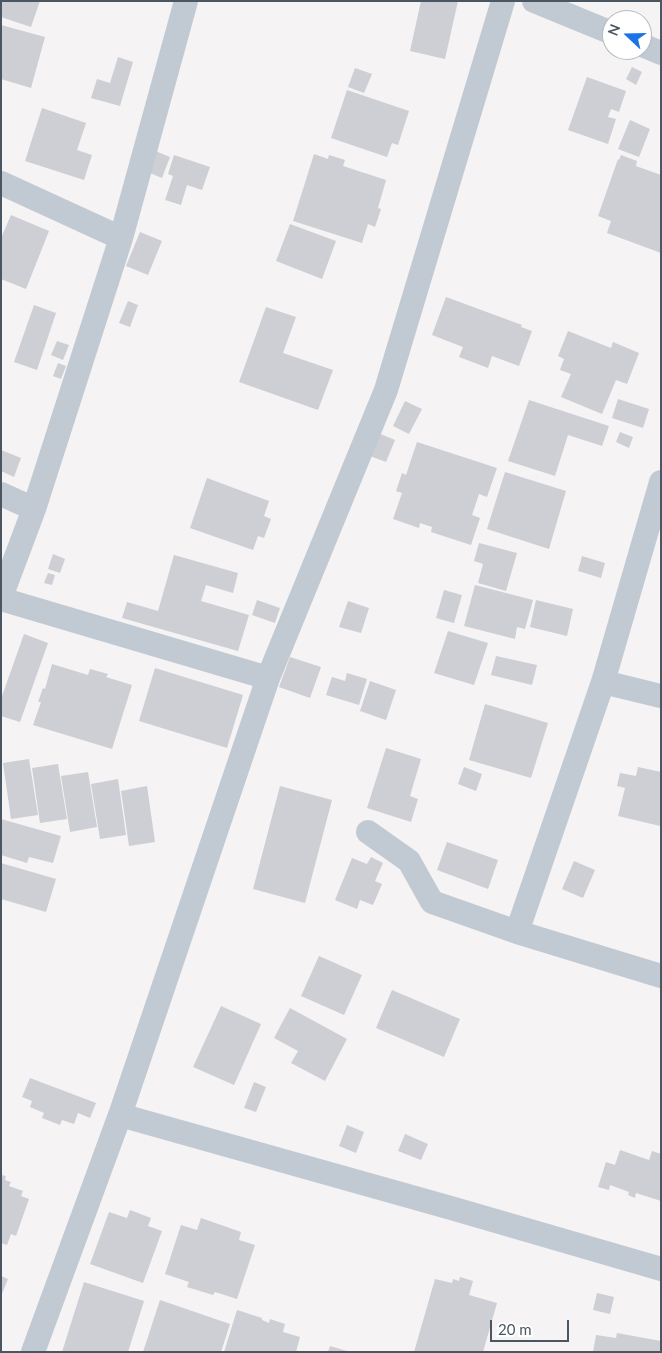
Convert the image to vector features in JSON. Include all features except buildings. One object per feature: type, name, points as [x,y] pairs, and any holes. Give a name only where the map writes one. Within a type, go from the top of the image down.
[{"type":"street","points":[[186,1],[121,238],[34,508],[1,598],[268,678]]},
{"type":"street","points":[[33,1352],[120,1115],[268,678],[386,390],[503,1]]},
{"type":"street","points":[[534,1],[602,29]]},
{"type":"street","points":[[1,183],[121,238]]},
{"type":"street","points":[[517,932],[603,682],[661,482]]},
{"type":"street","points":[[1,494],[34,508]]},
{"type":"street","points":[[603,682],[661,696]]},
{"type":"street","points":[[368,832],[409,861],[432,902],[517,932],[661,976]]},
{"type":"street","points":[[120,1115],[661,1269]]}]
